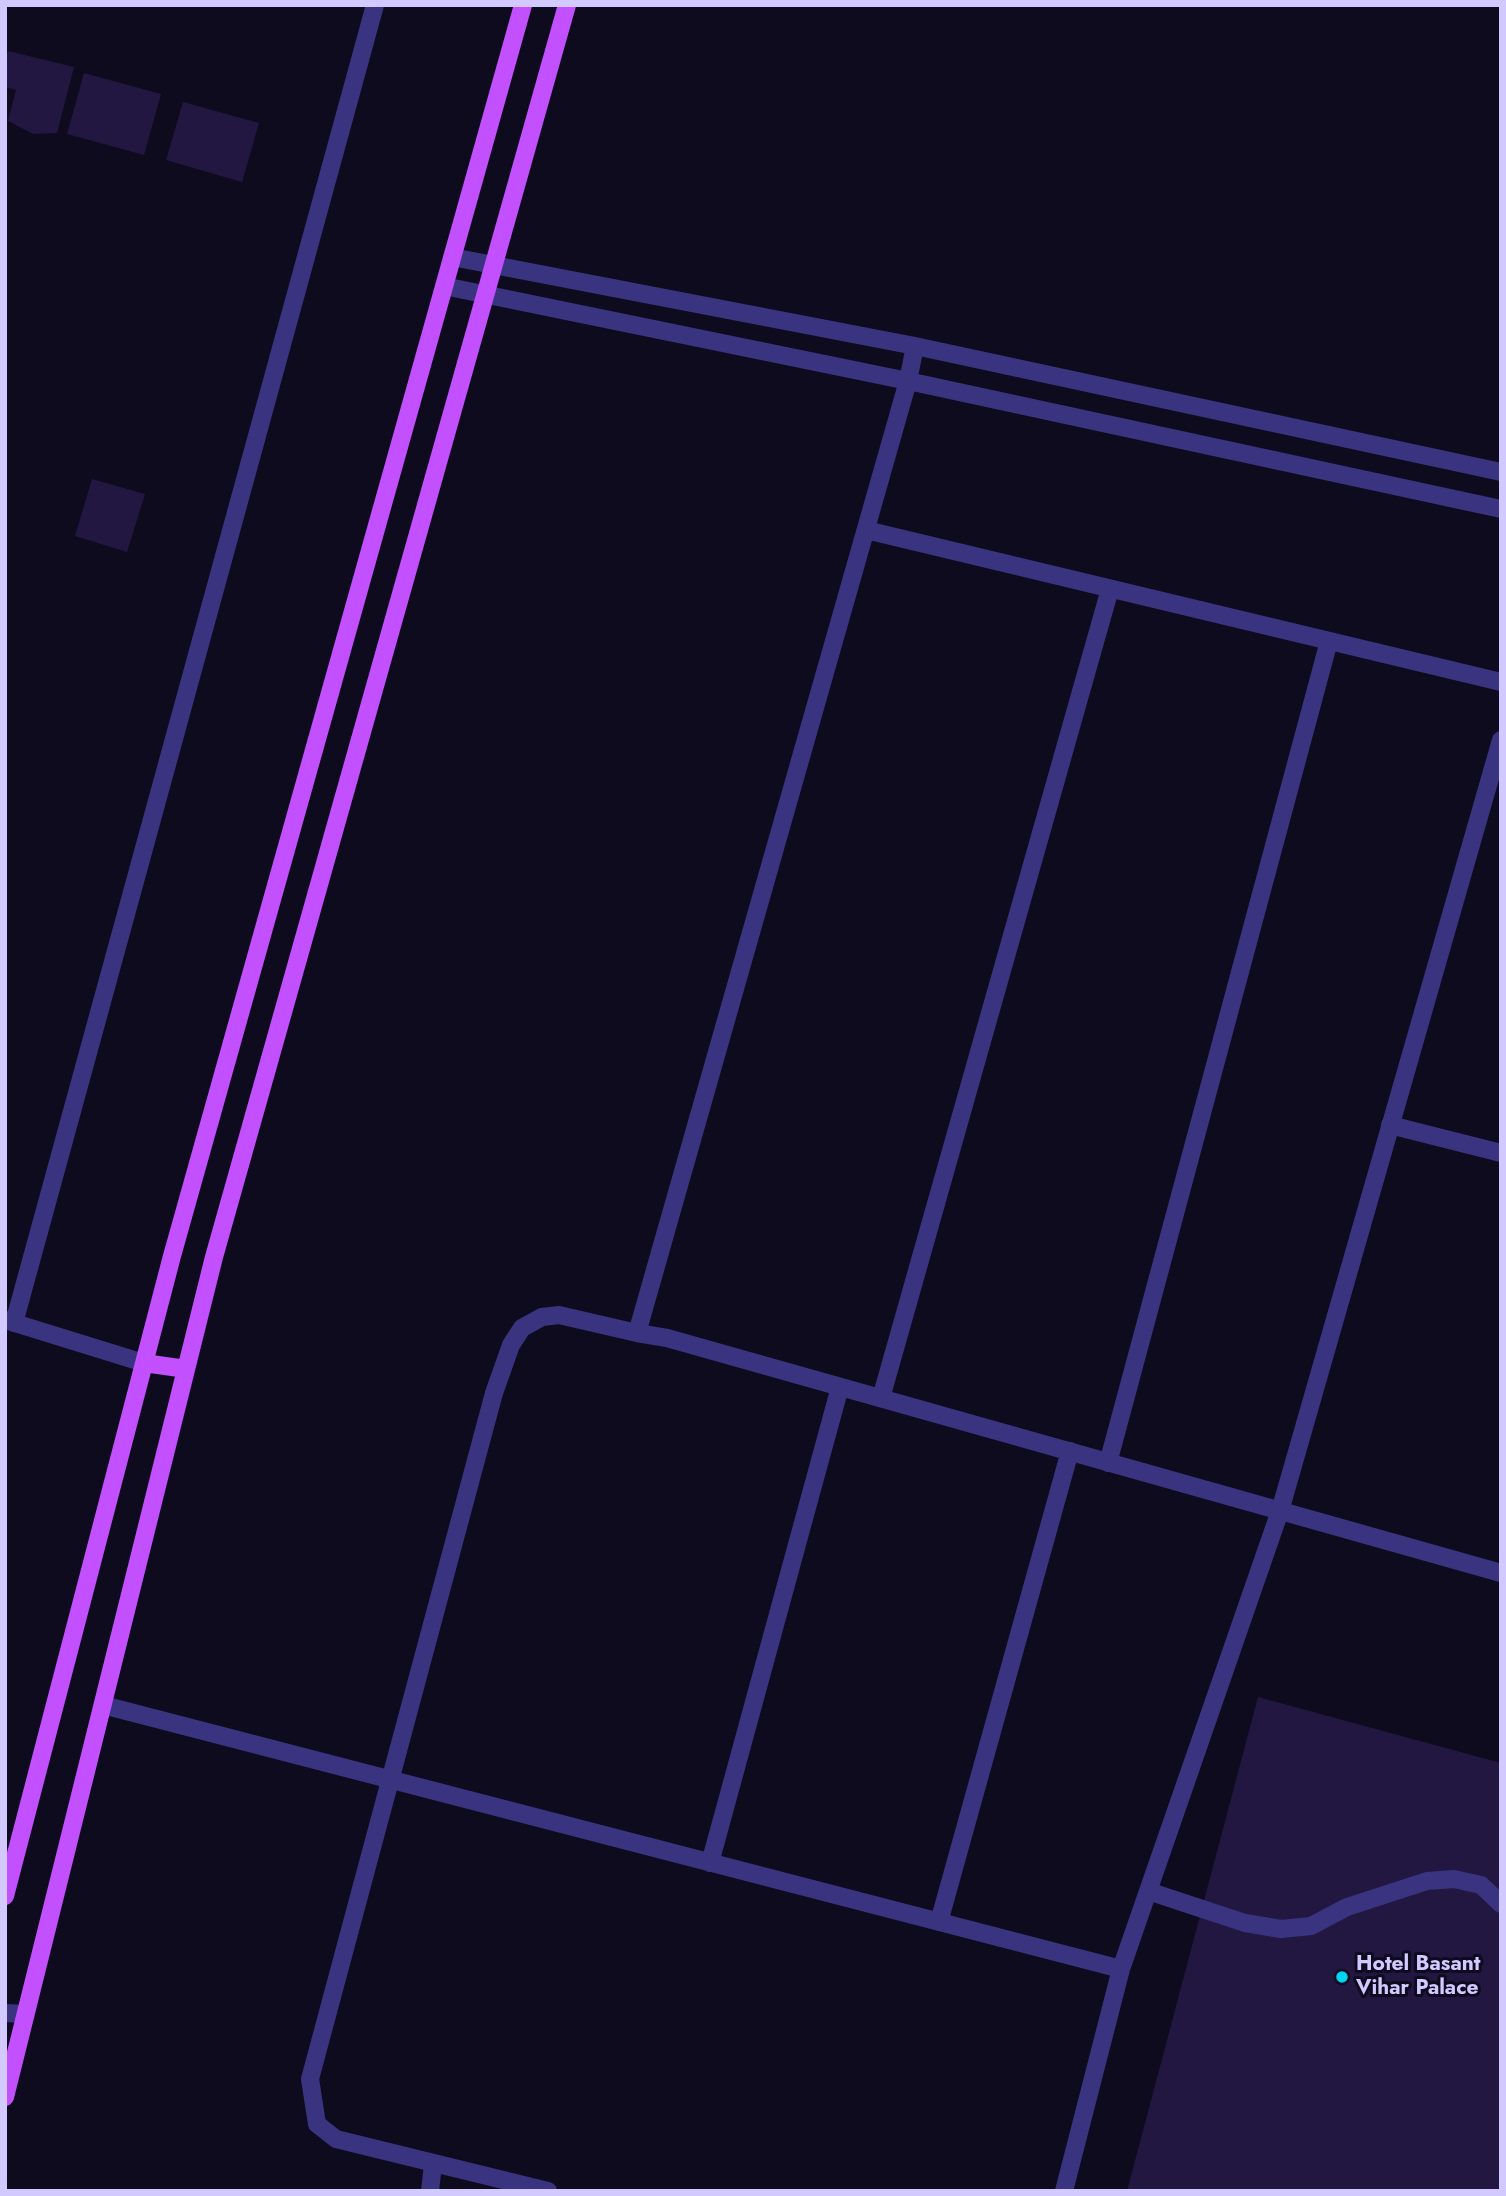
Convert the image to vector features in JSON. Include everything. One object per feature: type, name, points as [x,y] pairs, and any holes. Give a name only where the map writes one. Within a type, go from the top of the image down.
[{"type":"main road","points":[[5,1896],[175,1243],[523,5]]},
{"type":"main road","points":[[5,2097],[214,1257],[567,5]]},
{"type":"main road","points":[[144,1363],[186,1369]]},
{"type":"street","points":[[144,1363],[10,1322],[375,5]]},
{"type":"street","points":[[452,257],[915,346],[1501,472]]},
{"type":"street","points":[[444,286],[908,381],[1501,509]]},
{"type":"street","points":[[637,1333],[908,381],[915,346]]},
{"type":"street","points":[[866,530],[1501,682]]},
{"type":"street","points":[[881,1398],[1110,589]]},
{"type":"street","points":[[1108,1463],[1329,641]]},
{"type":"street","points":[[1064,2191],[1121,1969],[1279,1511],[1501,740]]},
{"type":"street","points":[[1390,1125],[1501,1153]]},
{"type":"street","points":[[548,2191],[337,2139],[317,2124],[310,2079],[494,1392],[511,1345],[522,1328],[542,1317],[559,1315],[667,1338],[1501,1573]]},
{"type":"street","points":[[710,1863],[840,1387]]},
{"type":"street","points":[[939,1922],[1070,1451]]},
{"type":"street","points":[[103,1705],[1121,1969]]},
{"type":"street","points":[[1148,1891],[1245,1923],[1281,1929],[1311,1926],[1347,1907],[1427,1881],[1454,1879],[1481,1885],[1501,1904]]},
{"type":"street","points":[[5,2014],[26,2014]]},
{"type":"street","points":[[430,2191],[433,2164]]},
{"type":"building","points":[[8,51],[74,67],[57,133],[33,134],[8,121],[16,90],[5,87]]},
{"type":"building","points":[[84,73],[161,94],[144,155],[67,134]]},
{"type":"building","points":[[183,102],[259,123],[242,182],[166,160]]},
{"type":"building","points":[[92,479],[145,494],[127,552],[75,536]]},
{"type":"building","name":"Hotel Basant Vihar Palace","points":[[1258,1697],[1501,1763],[1501,2191],[1127,2191]]},
{"type":"place","name":"Hotel Basant Vihar Palace","points":[[1342,1977]]}]
